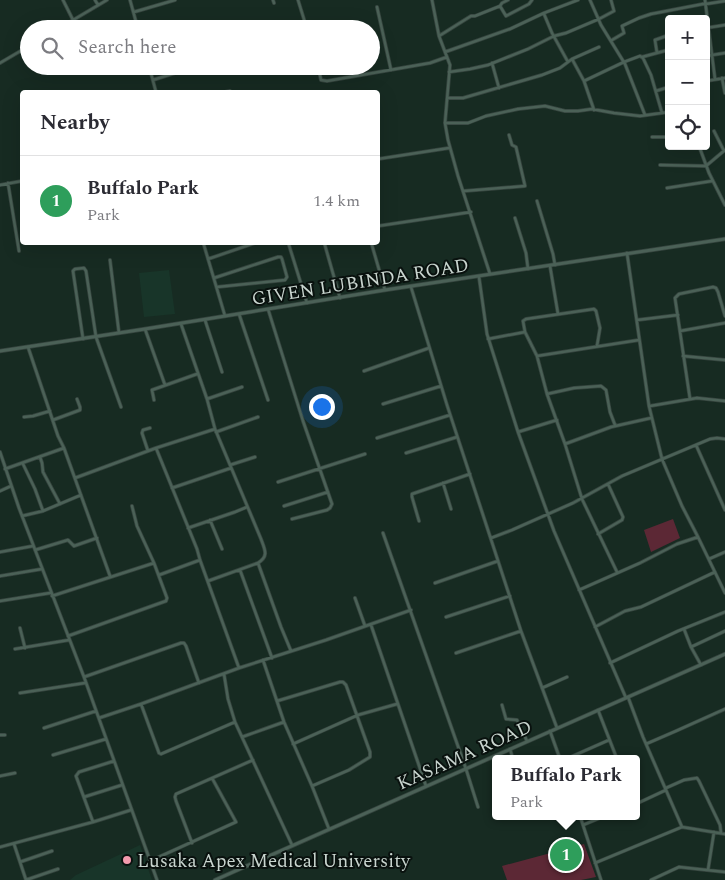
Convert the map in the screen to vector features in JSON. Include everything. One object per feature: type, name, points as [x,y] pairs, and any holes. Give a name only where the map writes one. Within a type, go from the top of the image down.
[{"type":"street","points":[[63,0],[73,20],[107,0]]},
{"type":"street","points":[[95,0],[98,6]]},
{"type":"street","points":[[130,0],[136,20]]},
{"type":"street","points":[[134,12],[175,0]]},
{"type":"street","points":[[298,0],[304,20]]},
{"type":"street","points":[[432,0],[439,36],[450,65],[446,123],[450,148],[491,274]]},
{"type":"street","points":[[439,36],[468,17],[500,6],[502,2],[508,0]]},
{"type":"street","points":[[500,6],[506,16],[529,4],[532,0]]},
{"type":"street","points":[[445,52],[510,29],[578,0]]},
{"type":"street","points":[[590,0],[624,62],[645,115]]},
{"type":"street","points":[[449,72],[492,64],[554,36],[599,19],[614,11],[611,0]]},
{"type":"street","points":[[704,0],[707,15]]},
{"type":"street","points":[[612,40],[624,33],[622,26],[639,18],[725,0]]},
{"type":"street","points":[[377,7],[380,20]]},
{"type":"street","points":[[544,13],[568,62]]},
{"type":"street","points":[[380,20],[391,70]]},
{"type":"street","points":[[710,28],[725,26]]},
{"type":"street","points":[[657,53],[655,39],[665,36]]},
{"type":"street","points":[[710,42],[715,79]]},
{"type":"street","points":[[447,98],[463,98],[548,73],[599,47]]},
{"type":"street","points":[[0,63],[20,51]]},
{"type":"street","points":[[584,82],[639,56],[665,52]]},
{"type":"street","points":[[712,55],[725,53]]},
{"type":"street","points":[[380,72],[430,63],[447,57]]},
{"type":"street","points":[[642,57],[651,75],[662,113]]},
{"type":"street","points":[[572,60],[584,82],[594,110]]},
{"type":"street","points":[[492,64],[499,88]]},
{"type":"street","points":[[152,75],[156,90]]},
{"type":"street","points":[[153,80],[169,75]]},
{"type":"street","points":[[320,75],[321,80],[324,81],[361,75]]},
{"type":"street","points":[[710,80],[724,78],[725,92]]},
{"type":"street","points":[[656,91],[665,88]]},
{"type":"street","points":[[446,123],[468,123],[486,116],[544,106],[565,111],[594,110],[640,116],[665,113]]},
{"type":"street","points":[[660,165],[706,166],[725,150],[714,131]]},
{"type":"street","points":[[464,191],[525,186],[516,147],[512,145],[508,135]]},
{"type":"street","points":[[652,137],[665,138]]},
{"type":"street","points":[[380,159],[450,148]]},
{"type":"street","points":[[700,150],[712,181],[725,205]]},
{"type":"street","points":[[0,185],[20,181]]},
{"type":"street","points":[[666,188],[712,181]]},
{"type":"street","points":[[8,183],[19,251]]},
{"type":"street","points":[[537,201],[556,265]]},
{"type":"street","points":[[380,226],[471,212]]},
{"type":"street","points":[[515,218],[526,253],[528,269]]},
{"type":"street","name":"GIVEN LUBINDA ROAD","points":[[0,351],[725,238]]},
{"type":"street","points":[[204,245],[225,316]]},
{"type":"street","points":[[208,259],[249,245]]},
{"type":"street","points":[[289,245],[307,303]]},
{"type":"street","points":[[325,245],[340,298]]},
{"type":"street","points":[[372,245],[385,290]]},
{"type":"street","points":[[627,253],[651,418],[662,459],[682,506],[725,593]]},
{"type":"street","points":[[214,278],[281,257],[287,278],[286,280],[217,287]]},
{"type":"street","points":[[110,260],[119,333]]},
{"type":"street","points":[[550,266],[558,314]]},
{"type":"street","points":[[83,339],[73,271],[84,268],[96,337],[122,407]]},
{"type":"street","points":[[479,277],[488,339],[547,513],[682,828]]},
{"type":"street","points":[[411,287],[457,437],[521,631],[557,728]]},
{"type":"street","points":[[690,399],[676,295],[697,289],[716,288],[725,316]]},
{"type":"street","points":[[268,309],[303,421],[332,504],[330,508],[292,519]]},
{"type":"street","points":[[597,346],[600,328],[595,310],[592,309],[524,320],[523,322],[525,332],[537,356],[547,394],[582,499],[617,572]]},
{"type":"street","points":[[239,314],[268,400]]},
{"type":"street","points":[[637,320],[678,315]]},
{"type":"street","points":[[205,320],[222,372]]},
{"type":"street","points":[[680,331],[725,323]]},
{"type":"street","points":[[181,324],[207,399],[215,430],[265,553],[264,558],[258,563],[208,581]]},
{"type":"street","points":[[145,329],[165,385]]},
{"type":"street","points":[[488,339],[525,332]]},
{"type":"street","points":[[537,356],[640,340]]},
{"type":"street","points":[[28,347],[58,436],[110,576]]},
{"type":"street","points":[[364,372],[429,348]]},
{"type":"street","points":[[684,356],[725,360]]},
{"type":"street","points":[[154,400],[152,390],[198,373]]},
{"type":"street","points":[[207,399],[242,386]]},
{"type":"street","points":[[383,404],[441,386]]},
{"type":"street","points":[[547,394],[574,388],[601,386],[606,390],[610,412],[615,425]]},
{"type":"street","points":[[649,406],[703,398],[725,401]]},
{"type":"street","points":[[53,420],[80,410],[77,399]]},
{"type":"street","points":[[24,417],[50,411]]},
{"type":"street","points":[[376,438],[450,415]]},
{"type":"street","points":[[75,478],[156,448],[258,417]]},
{"type":"street","points":[[565,444],[615,425],[651,418]]},
{"type":"street","points":[[518,432],[556,420]]},
{"type":"street","points":[[148,451],[142,433],[143,430],[150,428]]},
{"type":"street","points":[[406,453],[457,437]]},
{"type":"street","points":[[491,538],[582,499],[608,484],[662,459],[713,438],[725,439]]},
{"type":"street","points":[[696,445],[725,510]]},
{"type":"street","points":[[5,469],[64,448]]},
{"type":"street","points":[[156,448],[197,550],[239,668]]},
{"type":"street","points":[[0,452],[33,546],[86,682],[157,880]]},
{"type":"street","points":[[278,482],[365,454]]},
{"type":"street","points":[[172,488],[255,456]]},
{"type":"street","points":[[40,458],[43,472],[60,504]]},
{"type":"street","points":[[23,464],[43,511]]},
{"type":"street","points":[[419,521],[412,494],[470,474]]},
{"type":"street","points":[[443,483],[451,509]]},
{"type":"street","points":[[598,534],[623,518],[608,484]]},
{"type":"street","points":[[0,490],[11,486]]},
{"type":"street","points":[[284,506],[328,492]]},
{"type":"street","points":[[22,516],[43,511],[81,494]]},
{"type":"street","points":[[15,649],[68,638],[166,601],[167,598],[159,575],[140,534],[132,506]]},
{"type":"street","points":[[188,528],[247,506]]},
{"type":"street","points":[[210,520],[222,549]]},
{"type":"street","points":[[383,533],[478,807]]},
{"type":"street","points":[[579,590],[677,544],[698,537]]},
{"type":"street","points":[[35,550],[67,540],[70,540],[74,546],[97,538]]},
{"type":"street","points":[[0,552],[33,546]]},
{"type":"street","points":[[709,559],[725,552]]},
{"type":"street","points":[[159,575],[200,560]]},
{"type":"street","points":[[436,583],[498,561]]},
{"type":"street","points":[[0,600],[52,594],[154,563]]},
{"type":"street","points":[[258,563],[291,651]]},
{"type":"street","points":[[0,576],[42,569]]},
{"type":"street","points":[[240,569],[272,658]]},
{"type":"street","points":[[595,627],[625,611],[640,607],[715,572]]},
{"type":"street","points":[[446,617],[510,596]]},
{"type":"street","points":[[355,598],[365,626]]},
{"type":"street","points":[[99,718],[411,610]]},
{"type":"street","points":[[610,663],[725,612]]},
{"type":"street","points":[[371,624],[426,786]]},
{"type":"street","points":[[20,628],[25,648]]},
{"type":"street","points":[[684,629],[701,665]]},
{"type":"street","points":[[456,653],[521,631]]},
{"type":"street","points":[[691,647],[725,631]]},
{"type":"street","points":[[84,677],[184,643],[199,683]]},
{"type":"street","name":"KASAMA ROAD","points":[[495,755],[725,654]]},
{"type":"street","points":[[263,660],[284,722],[329,829]]},
{"type":"street","points":[[224,674],[228,699],[235,722],[292,845]]},
{"type":"street","points":[[542,688],[567,677]]},
{"type":"street","points":[[20,693],[86,682]]},
{"type":"street","points":[[277,700],[343,682],[346,685],[358,715],[370,757],[349,770],[312,786]]},
{"type":"street","points":[[141,704],[161,754],[235,722]]},
{"type":"street","points":[[293,744],[358,715],[397,704]]},
{"type":"street","points":[[502,705],[506,719],[517,720],[526,741]]},
{"type":"street","points":[[646,744],[725,709]]},
{"type":"street","points":[[598,710],[615,755]]},
{"type":"street","points":[[44,728],[96,711]]},
{"type":"street","points":[[242,737],[284,722]]},
{"type":"street","points":[[550,731],[559,755]]},
{"type":"street","points":[[0,735],[5,735]]},
{"type":"street","points":[[53,754],[106,739]]},
{"type":"street","points":[[575,755],[609,740]]},
{"type":"street","points":[[510,748],[512,755]]},
{"type":"street","name":"KASAMA ROAD","points":[[215,880],[492,757]]},
{"type":"street","points":[[192,843],[175,798],[176,794],[253,760]]},
{"type":"street","points":[[93,822],[76,778],[79,772],[114,761]]},
{"type":"street","points":[[0,776],[16,774]]},
{"type":"street","points":[[150,861],[236,822],[212,778]]},
{"type":"street","points":[[640,801],[684,780],[697,778],[720,825],[721,833]]},
{"type":"street","points":[[84,797],[122,785]]},
{"type":"street","points":[[0,848],[131,810]]},
{"type":"street","points":[[581,820],[601,880]]},
{"type":"street","points":[[583,825],[595,820]]},
{"type":"street","points":[[596,863],[682,828],[725,834]]},
{"type":"street","points":[[708,870],[714,832]]},
{"type":"street","points":[[14,844],[26,880],[58,868]]},
{"type":"street","points":[[20,862],[52,851]]},
{"type":"street","points":[[651,880],[679,867],[725,872]]},
{"type":"shaded area","points":[[169,270],[175,314],[144,317],[139,273]]},
{"type":"shaded area","points":[[673,519],[680,538],[651,552],[644,530]]},
{"type":"shaded area","points":[[584,844],[596,877],[581,880],[507,880],[502,866]]},
{"type":"shaded area","name":"Lusaka Apex Medical University","points":[[140,845],[152,880],[70,880],[76,875]]},
{"type":"place","name":"Buffalo Park","points":[[566,855]]},
{"type":"place","name":"Lusaka Apex Medical University","points":[[127,860]]}]
